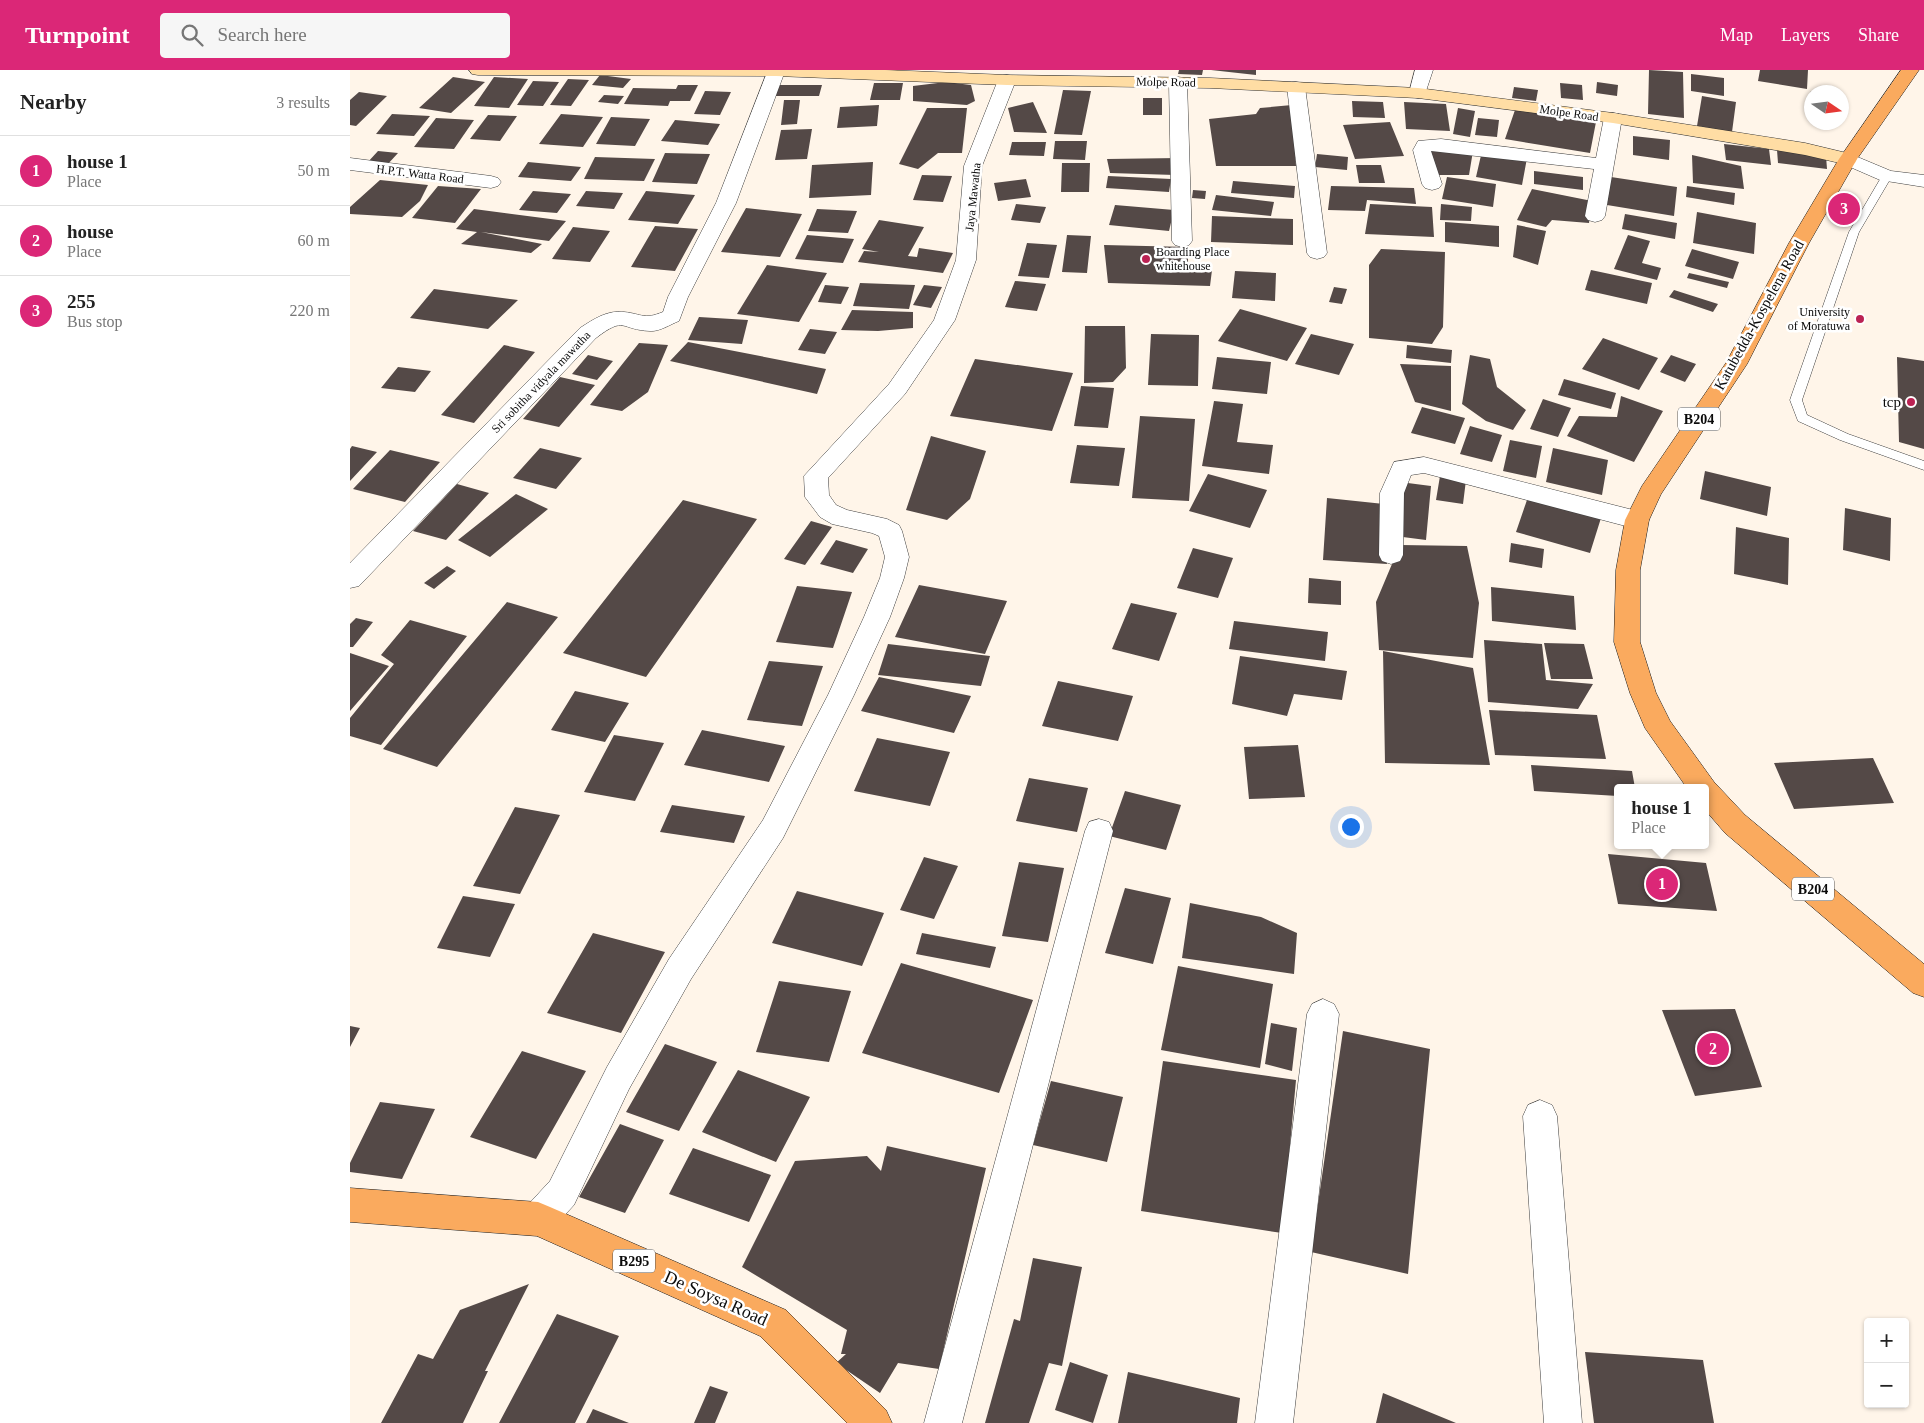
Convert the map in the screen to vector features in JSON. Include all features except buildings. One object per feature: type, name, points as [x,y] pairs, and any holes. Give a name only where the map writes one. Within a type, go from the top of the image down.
[{"type":"main road","name":"Katubedda-Kospelena Road","points":[[1700,784],[1659,728],[1642,693],[1627,642],[1628,570],[1637,520],[1650,492],[1736,364],[1799,242],[1848,159],[1910,70]]},
{"type":"main road","name":"B204","points":[[1709,794],[1735,824],[1924,983]]},
{"type":"main road","name":"De Soysa Road","points":[[350,1205],[538,1219],[773,1323],[873,1423]]},
{"type":"street","name":"Molpe Road","points":[[478,70],[776,71],[1007,80],[1178,82],[1418,93],[1613,118],[1805,149],[1848,159]]},
{"type":"street","points":[[1418,93],[1424,70]]},
{"type":"street","name":"Sri sobitha vidyala mawatha","points":[[350,579],[588,333],[606,320],[623,318],[652,325],[672,316],[678,297],[726,203],[776,71]]},
{"type":"street","name":"Jaya Mawatha","points":[[538,1219],[562,1193],[618,1078],[680,969],[773,828],[841,696],[877,617],[898,556],[890,531],[878,525],[841,518],[828,511],[817,497],[816,476],[897,389],[944,320],[966,260],[973,166],[1007,80]]},
{"type":"street","points":[[1178,82],[1182,241]]},
{"type":"street","points":[[1296,87],[1317,254]]},
{"type":"street","points":[[1595,216],[1613,118]]},
{"type":"street","points":[[1432,184],[1422,150],[1425,146],[1440,145],[1605,165]]},
{"type":"street","points":[[1848,159],[1887,176],[1924,181]]},
{"type":"street","name":"H.P.T. Watta Road","points":[[350,164],[490,182]]},
{"type":"street","points":[[1391,555],[1392,493],[1402,468],[1424,465],[1637,520]]},
{"type":"street","points":[[943,1423],[1099,831]]},
{"type":"street","points":[[1274,1423],[1323,1014]]},
{"type":"street","points":[[1540,1116],[1563,1423]]},
{"type":"lane","points":[[1887,176],[1854,232],[1796,400],[1802,418],[1844,437],[1924,466]]},
{"type":"place","name":"255","points":[[1844,209]]},
{"type":"place","name":"Boarding Place whitehouse","points":[[1146,259]]},
{"type":"place","name":"University of Moratuwa","points":[[1860,319]]},
{"type":"place","name":"tcp","points":[[1911,402]]},
{"type":"place","name":"house 1","points":[[1662,884]]},
{"type":"place","name":"house","points":[[1713,1049]]}]
